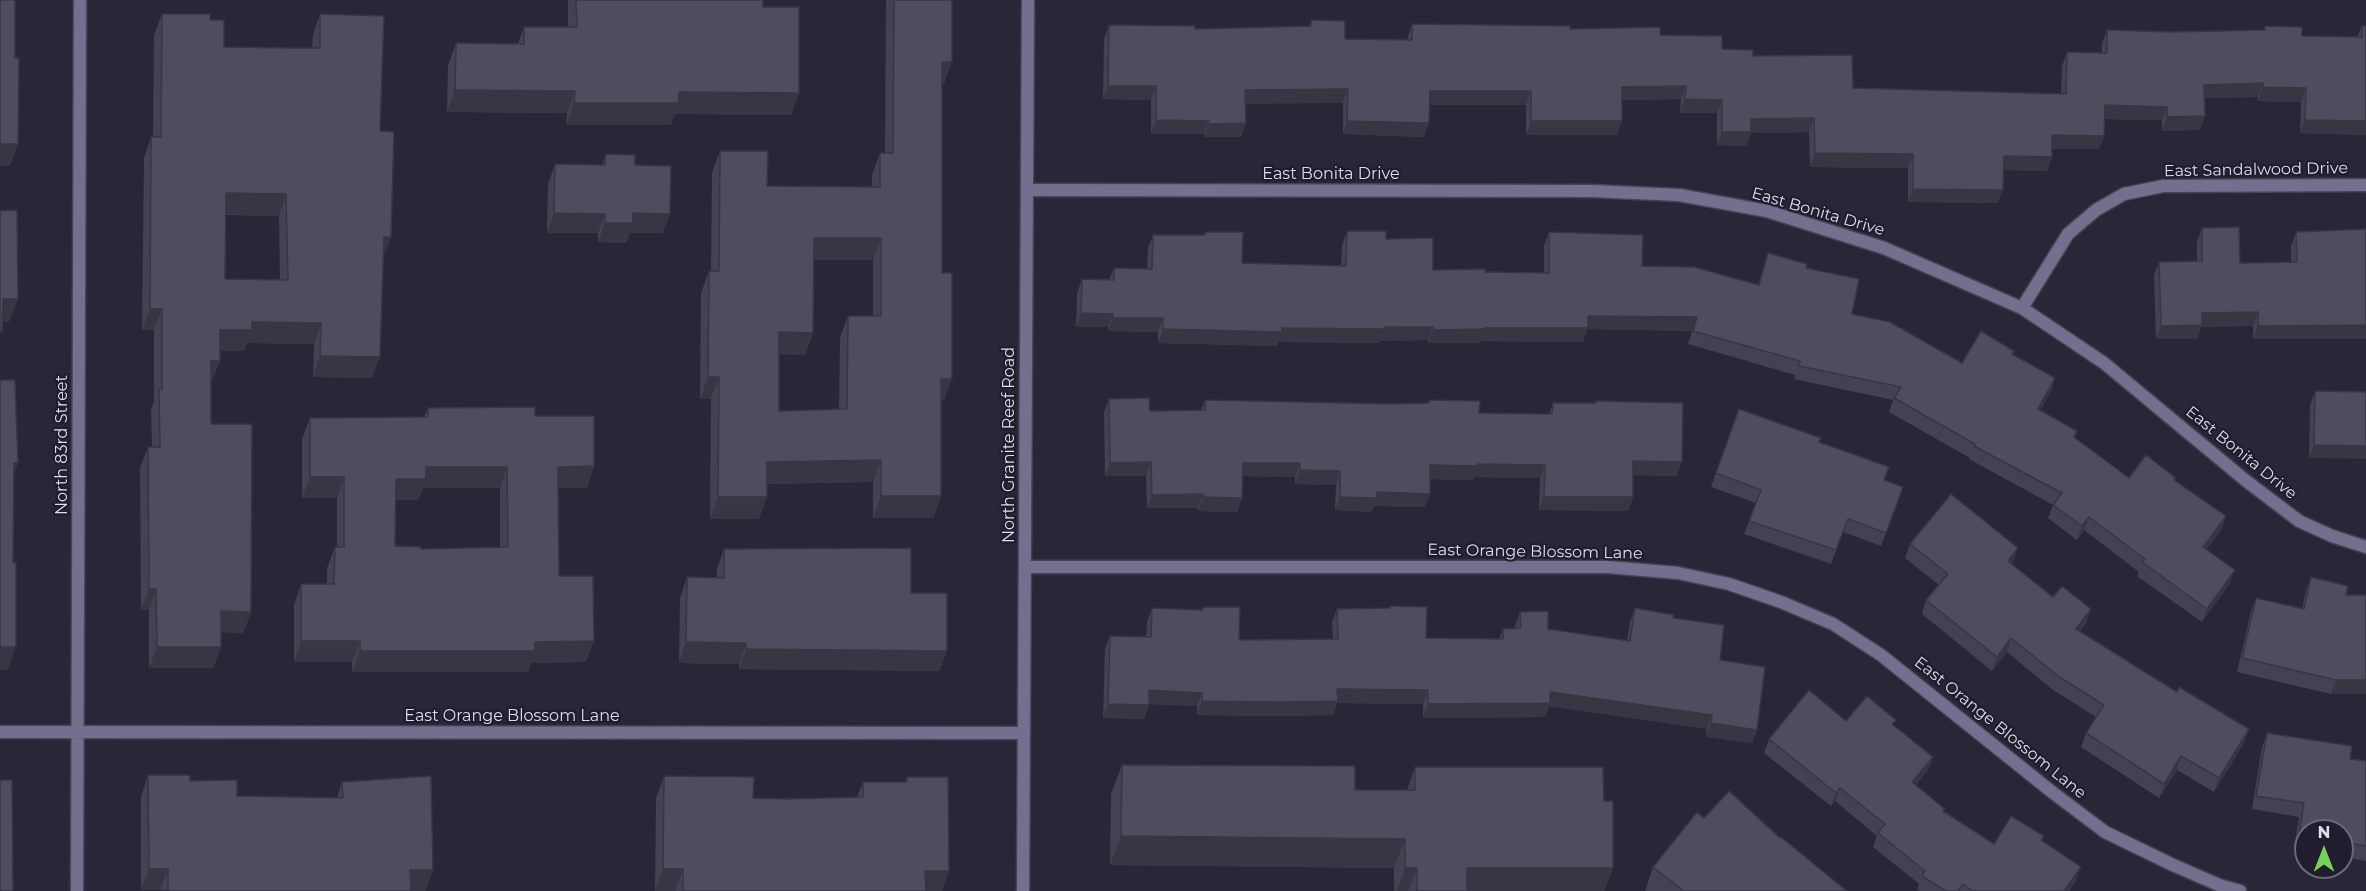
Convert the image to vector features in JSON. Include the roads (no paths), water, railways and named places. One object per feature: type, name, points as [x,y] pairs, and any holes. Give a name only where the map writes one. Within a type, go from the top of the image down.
[{"type":"street","name":"North 83rd Street","points":[[77,891],[80,0]]},
{"type":"street","name":"North Granite Reef Road","points":[[1023,891],[1028,0]]},
{"type":"street","name":"East Sandalwood Drive","points":[[2022,308],[2068,234],[2096,210],[2124,194],[2163,186],[2366,185]]},
{"type":"street","name":"East Bonita Drive","points":[[1028,190],[1592,191],[1679,195],[1767,211],[1884,248],[2022,308],[2104,363],[2245,480],[2300,521],[2332,536],[2366,547]]},
{"type":"street","name":"East Orange Blossom Lane","points":[[1025,567],[1608,567],[1678,573],[1729,584],[1781,602],[1833,624],[1881,655],[2052,792],[2106,832],[2182,869],[2219,885],[2240,891]]},
{"type":"street","name":"East Orange Blossom Lane","points":[[0,732],[1024,733]]}]
